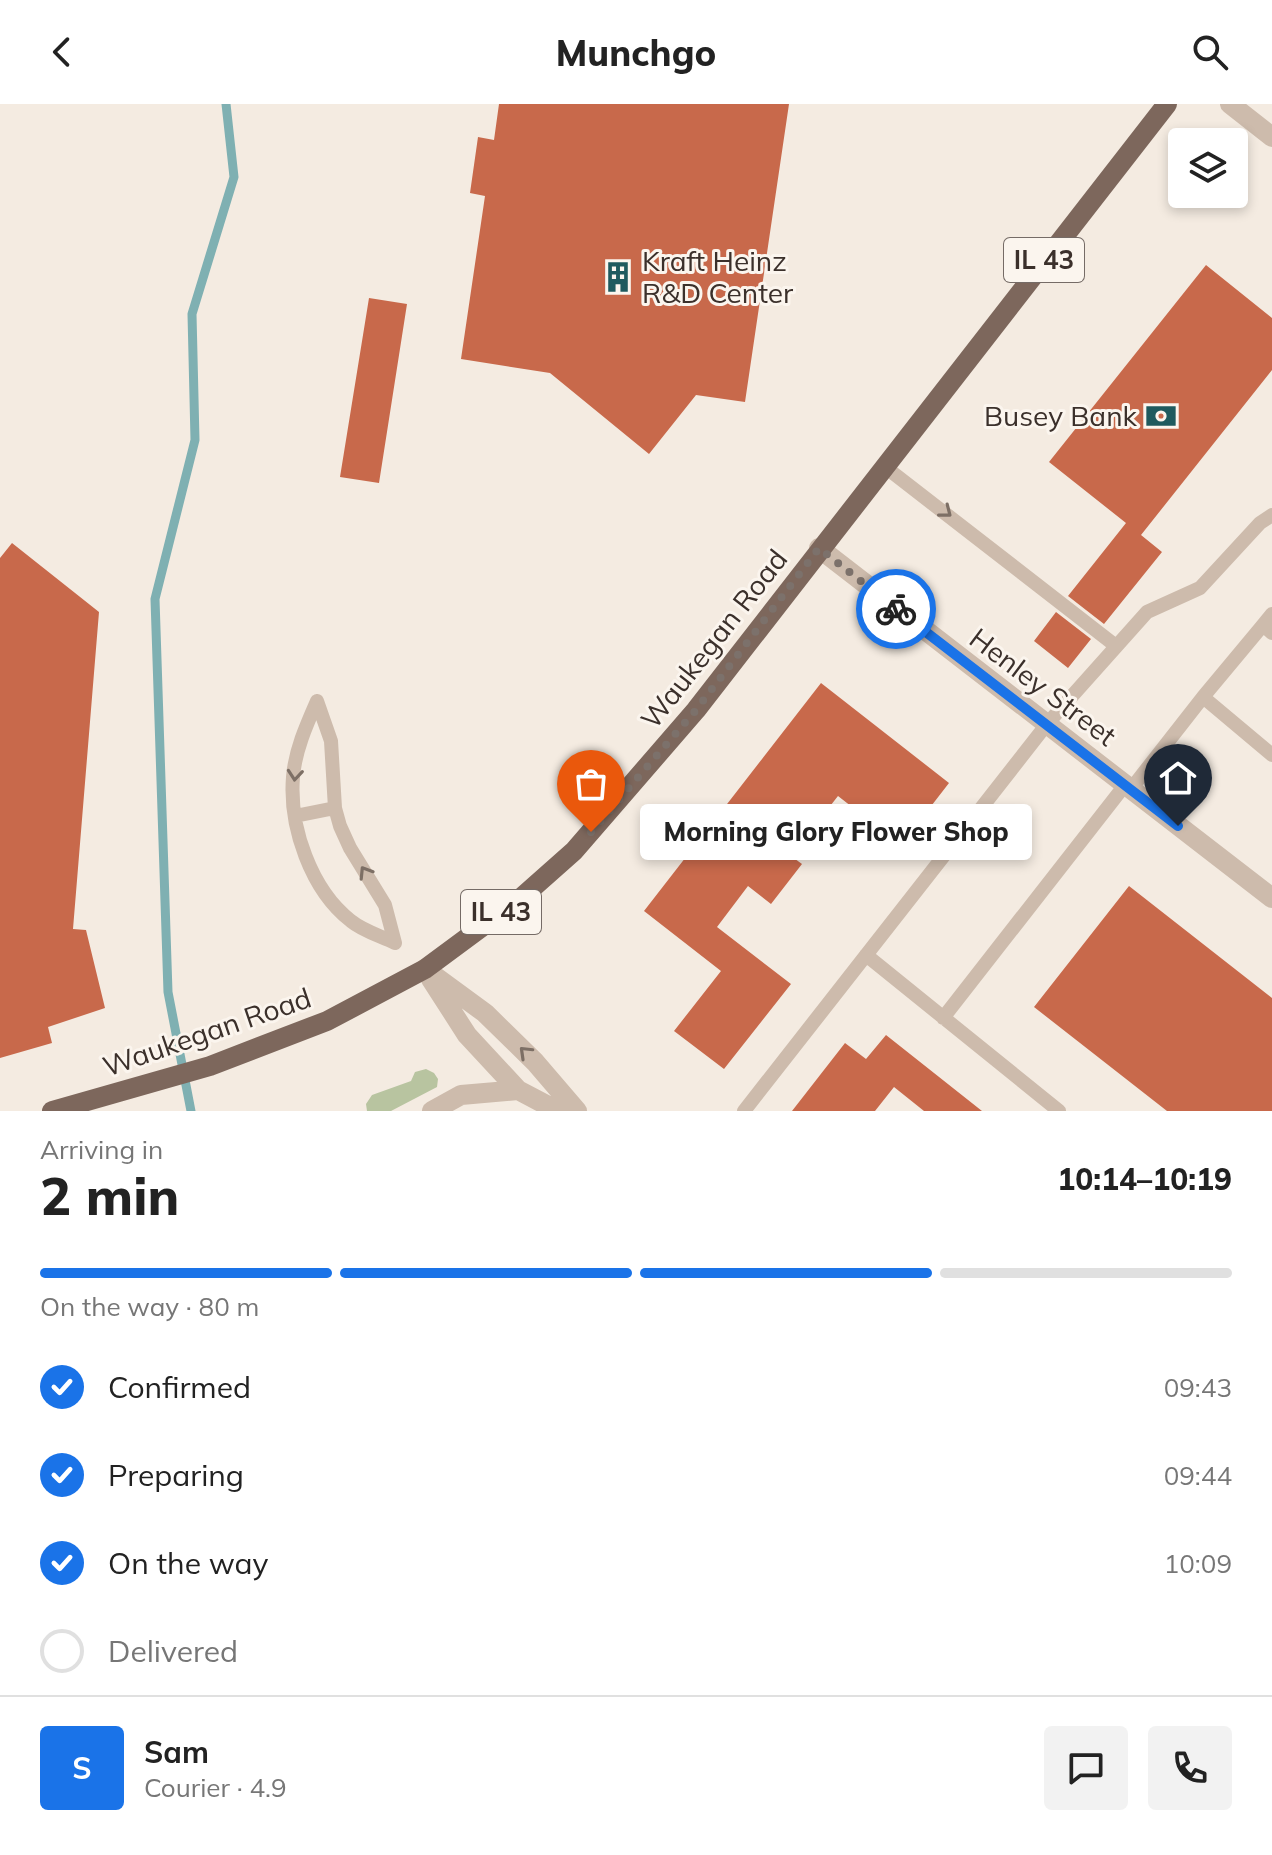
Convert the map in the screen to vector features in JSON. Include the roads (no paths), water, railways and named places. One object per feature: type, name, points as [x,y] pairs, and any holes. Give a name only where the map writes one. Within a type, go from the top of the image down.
[{"type":"main road","name":"Waukegan Road","points":[[52,1111],[75,1107],[210,1066],[327,1021],[425,969],[521,898],[574,851],[696,710],[1167,104]]},
{"type":"street","points":[[1230,104],[1271,133]]},
{"type":"street","name":"Henley Street","points":[[819,548],[1272,898]]},
{"type":"street","points":[[425,969],[467,1035],[518,1090],[558,1111]]},
{"type":"street","points":[[425,969],[485,1013],[535,1062],[577,1111]]},
{"type":"street","points":[[432,1111],[461,1095],[518,1090]]},
{"type":"lane","points":[[884,466],[1116,646]]},
{"type":"lane","points":[[744,1111],[1047,724],[1116,646],[1147,612],[1200,588],[1260,523],[1272,515]]},
{"type":"lane","points":[[943,1018],[1128,787],[1269,624]]},
{"type":"lane","points":[[1203,697],[1272,755]]},
{"type":"lane","points":[[317,701],[331,741],[335,808],[350,848],[385,905],[395,943],[352,923],[330,900],[311,870],[295,816],[292,778],[301,737],[317,701]]},
{"type":"lane","points":[[295,816],[335,808]]},
{"type":"lane","points":[[866,955],[1059,1111]]},
{"type":"waterway","points":[[191,1111],[168,992],[155,599],[195,440],[192,314],[234,177],[226,104]]},
{"type":"place","name":"Kraft Heinz R&D Center","points":[[618,277]]},
{"type":"place","name":"Busey Bank","points":[[1161,416]]},
{"type":"place","name":"Morning Glory Flower Shop","points":[[591,832]]}]
